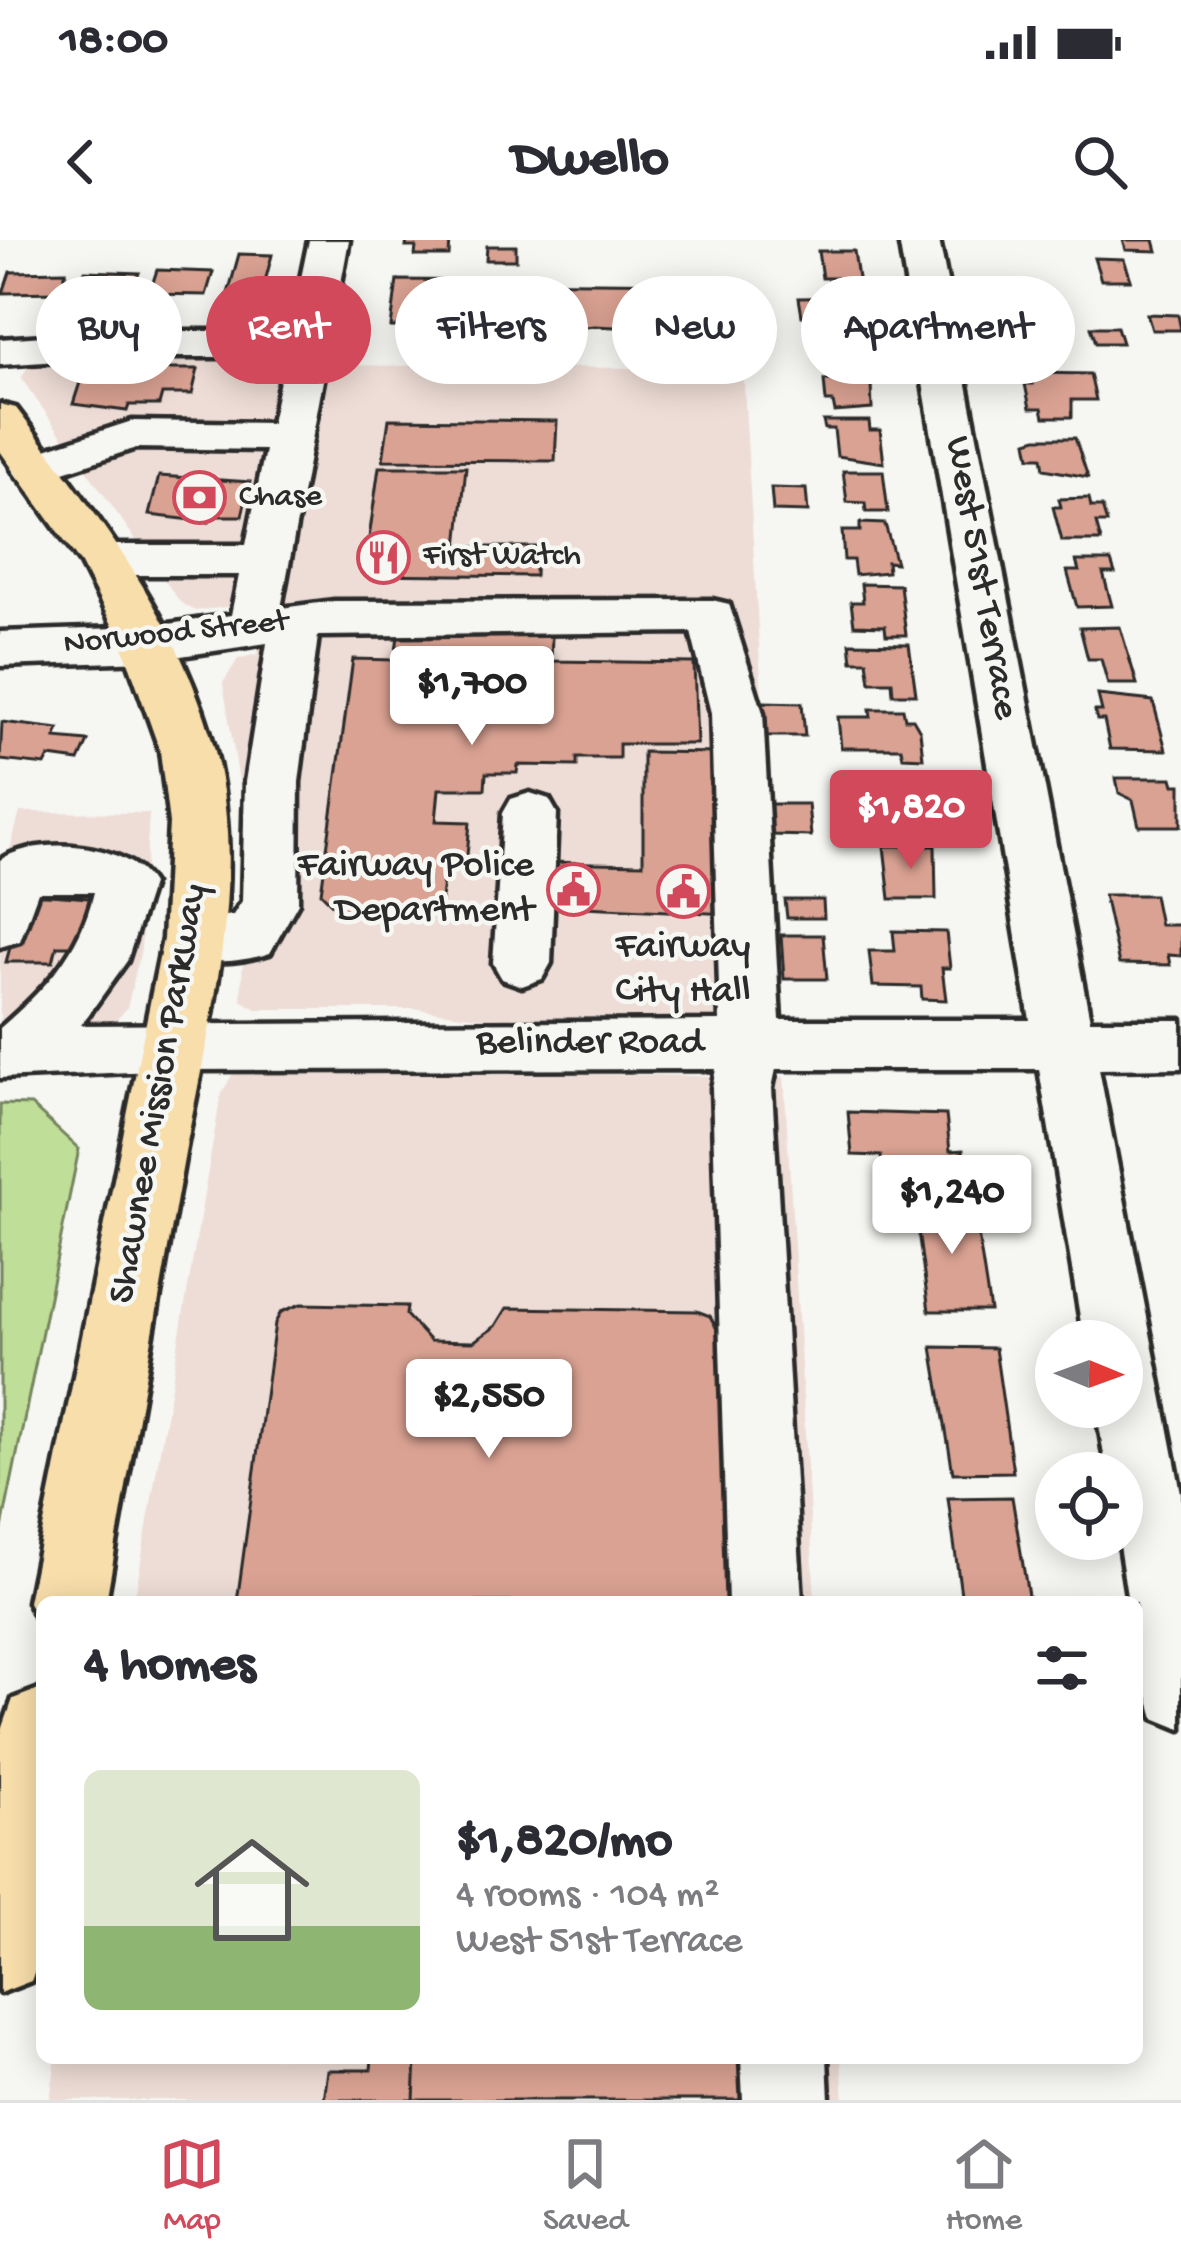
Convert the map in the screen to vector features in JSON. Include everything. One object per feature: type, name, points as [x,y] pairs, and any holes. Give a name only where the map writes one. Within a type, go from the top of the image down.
[{"type":"highway","name":"Shawnee Mission Parkway","points":[[0,418],[104,560],[148,644],[187,751],[199,868],[193,939],[174,1046],[68,1596]]},
{"type":"highway","points":[[0,1950],[25,1760]]},
{"type":"street","points":[[322,276],[329,240]]},
{"type":"street","name":"West 51st Terrace","points":[[919,240],[1114,1320]]},
{"type":"street","points":[[0,352],[178,389],[224,436],[287,451]]},
{"type":"street","points":[[34,468],[132,434],[178,389],[206,370]]},
{"type":"street","points":[[224,436],[236,384]]},
{"type":"street","points":[[193,939],[250,937],[270,903],[274,625],[265,560],[300,384]]},
{"type":"street","points":[[96,446],[118,464],[287,451]]},
{"type":"street","points":[[104,560],[265,560]]},
{"type":"street","name":"Norwood Street","points":[[0,649],[148,644],[348,617],[712,616],[736,713],[751,1044]]},
{"type":"street","points":[[522,963],[530,813]]},
{"type":"street","points":[[0,925],[11,885],[23,871],[102,869],[124,884],[115,938],[69,1002],[5,1054]]},
{"type":"street","points":[[751,1044],[742,1088],[765,1596]]},
{"type":"street","name":"Belinder Road","points":[[5,1054],[174,1046],[1181,1044]]},
{"type":"street","points":[[1134,1428],[1181,1691]]},
{"type":"street","points":[[784,2064],[786,2100]]},
{"type":"shaded area","points":[[182,356],[206,356],[206,384],[284,384],[235,606],[195,611],[180,602],[21,378],[36,362],[36,384],[182,384]]},
{"type":"shaded area","points":[[371,365],[395,366],[395,384],[588,384],[588,368],[612,368],[612,384],[744,384],[780,1011],[716,1018],[485,1018],[418,1009],[257,1009],[241,1000],[249,843],[223,683],[238,659],[257,654],[319,384],[371,384]]},
{"type":"shaded area","points":[[20,812],[149,813],[141,949],[127,1008],[110,1027],[0,1040],[0,887]]},
{"type":"shaded area","points":[[261,1069],[784,1077],[815,1596],[135,1596],[221,1095],[232,1075]]},
{"type":"shaded area","points":[[55,2064],[841,2064],[844,2100],[50,2100]]},
{"type":"green space","points":[[0,1104],[31,1105],[79,1149],[0,1538]]},
{"type":"building","points":[[407,240],[450,240],[449,256],[415,256],[416,247],[406,247]]},
{"type":"building","points":[[1123,240],[1154,240],[1157,251],[1126,250]]},
{"type":"building","points":[[487,246],[516,246],[516,260],[486,260]]},
{"type":"building","points":[[818,251],[854,251],[858,276],[822,276]]},
{"type":"building","points":[[239,254],[272,255],[266,276],[233,276]]},
{"type":"building","points":[[1094,258],[1124,259],[1131,280],[1101,280]]},
{"type":"building","points":[[157,270],[213,272],[206,276],[206,295],[182,295],[182,276],[155,276]]},
{"type":"building","points":[[66,271],[65,276],[36,276],[36,292],[3,293],[10,272]]},
{"type":"building","points":[[85,271],[139,273],[138,276],[83,276]]},
{"type":"building","points":[[588,282],[612,282],[612,327],[588,327]]},
{"type":"building","points":[[1147,314],[1178,315],[1181,330],[1152,330]]},
{"type":"building","points":[[1091,327],[1117,327],[1122,343],[1096,343]]},
{"type":"building","points":[[182,369],[198,369],[192,394],[162,394],[159,405],[129,405],[127,411],[73,404],[79,384],[182,384]]},
{"type":"building","points":[[1075,374],[1090,374],[1096,400],[1072,400],[1072,417],[1044,417],[1042,408],[1030,408],[1025,384],[1075,384]]},
{"type":"building","points":[[824,384],[871,384],[872,409],[835,412],[833,402],[826,402]]},
{"type":"building","points":[[389,419],[557,421],[555,461],[383,460]]},
{"type":"building","points":[[823,421],[869,421],[870,430],[880,430],[884,463],[837,456],[834,429],[825,429]]},
{"type":"building","points":[[1075,438],[1088,477],[1044,469],[1042,457],[1030,457],[1027,441]]},
{"type":"building","points":[[379,467],[466,467],[458,547],[536,547],[535,576],[364,574]]},
{"type":"building","points":[[843,471],[883,471],[888,512],[866,512],[865,503],[847,502]]},
{"type":"building","name":"Chase","points":[[159,476],[250,482],[242,516],[210,516],[209,522],[149,515]]},
{"type":"building","points":[[771,488],[806,489],[808,512],[773,511]]},
{"type":"building","points":[[1089,498],[1091,507],[1102,507],[1107,523],[1096,523],[1101,541],[1062,541],[1053,507],[1061,507],[1059,499]]},
{"type":"building","points":[[860,523],[885,524],[896,563],[887,562],[888,572],[855,575],[853,560],[844,560],[842,531],[860,531]]},
{"type":"building","points":[[1076,561],[1111,561],[1115,573],[1103,573],[1112,606],[1077,607],[1067,571],[1079,571]]},
{"type":"building","points":[[861,584],[900,585],[906,635],[886,635],[885,626],[854,625],[851,602],[863,602]]},
{"type":"building","points":[[1120,627],[1137,684],[1108,684],[1101,659],[1088,659],[1080,628]]},
{"type":"building","points":[[398,635],[552,636],[551,661],[694,663],[697,744],[619,744],[619,758],[577,758],[577,766],[518,765],[517,773],[486,773],[485,789],[439,789],[436,821],[470,822],[466,867],[444,867],[440,912],[339,911],[321,893],[353,659],[395,660]]},
{"type":"building","points":[[850,643],[909,644],[916,694],[893,694],[892,682],[870,682],[867,661],[852,661]]},
{"type":"building","points":[[1098,695],[1153,701],[1166,750],[1110,749],[1104,720],[1097,720],[1095,711],[1102,711]]},
{"type":"building","points":[[763,702],[802,703],[805,736],[764,736]]},
{"type":"building","points":[[870,709],[903,709],[905,719],[913,719],[920,731],[923,758],[903,757],[901,748],[841,748],[838,717],[871,717]]},
{"type":"building","points":[[2,722],[59,729],[55,738],[88,741],[79,761],[49,757],[45,765],[0,760]]},
{"type":"building","points":[[643,752],[723,753],[729,914],[543,905],[545,862],[643,864]]},
{"type":"building","points":[[903,777],[930,777],[939,830],[888,830],[881,786],[905,786]]},
{"type":"building","points":[[1116,778],[1172,778],[1174,785],[1181,785],[1181,826],[1139,826],[1133,800],[1119,793]]},
{"type":"building","points":[[767,804],[808,804],[811,836],[769,835]]},
{"type":"building","points":[[884,846],[935,846],[936,899],[890,899]]},
{"type":"building","points":[[25,893],[114,900],[107,931],[80,930],[77,946],[57,946],[53,962],[6,962]]},
{"type":"building","points":[[1104,895],[1154,895],[1160,925],[1181,925],[1181,956],[1168,955],[1170,965],[1119,964]]},
{"type":"building","points":[[785,900],[823,900],[824,918],[787,918]]},
{"type":"building","points":[[893,931],[946,932],[950,968],[942,968],[946,1000],[922,999],[921,987],[873,986],[869,951],[895,951]]},
{"type":"building","points":[[781,935],[823,935],[827,979],[784,979]]},
{"type":"building","points":[[848,1112],[946,1115],[950,1151],[963,1150],[967,1176],[883,1176],[881,1156],[852,1155]]},
{"type":"building","points":[[914,1202],[973,1202],[990,1311],[929,1311]]},
{"type":"building","points":[[301,1304],[407,1306],[406,1315],[430,1341],[473,1342],[496,1326],[507,1308],[697,1311],[710,1316],[718,1331],[728,1596],[238,1596],[275,1323],[281,1312]]},
{"type":"building","points":[[932,1347],[995,1348],[1013,1472],[953,1473]]},
{"type":"building","points":[[1012,1497],[1028,1596],[961,1596],[948,1498]]},
{"type":"building","points":[[372,2064],[416,2064],[414,2100],[324,2100],[328,2070],[371,2070]]},
{"type":"building","points":[[416,2064],[744,2064],[746,2100],[414,2100]]},
{"type":"place","name":"Chase","points":[[200,498]]},
{"type":"place","name":"First Watch","points":[[384,557]]},
{"type":"place","name":"Fairway Police Department","points":[[573,889]]},
{"type":"place","name":"Fairway City Hall","points":[[683,891]]}]
